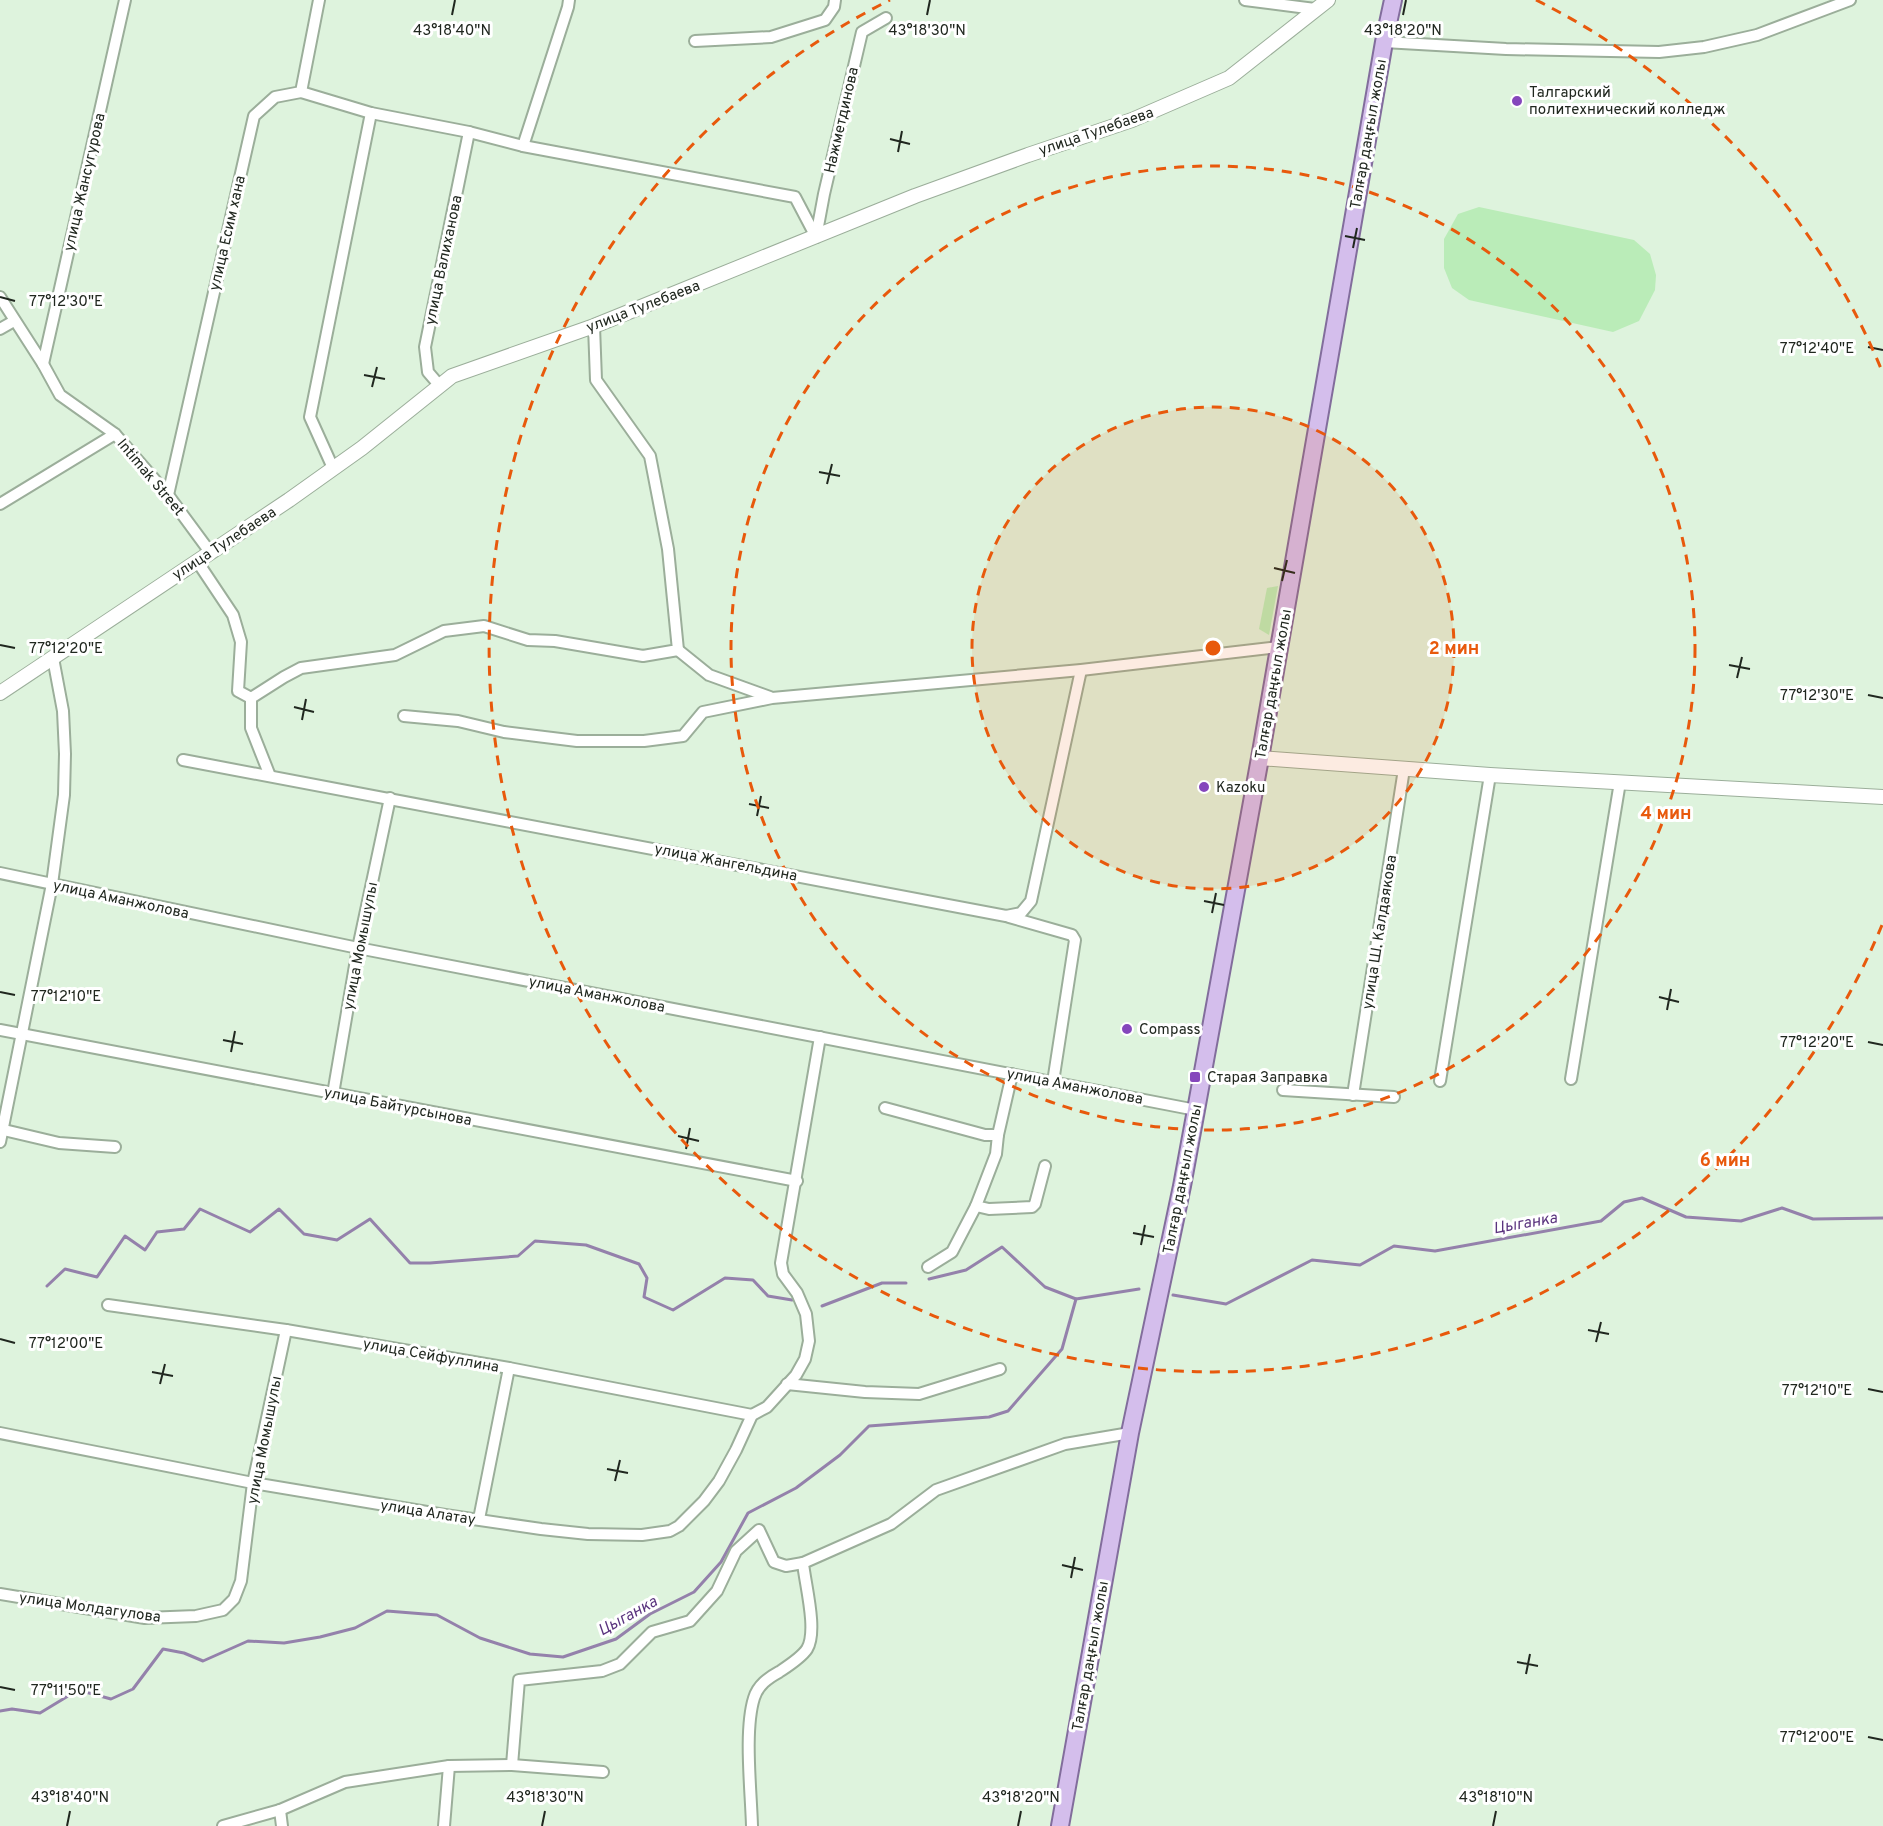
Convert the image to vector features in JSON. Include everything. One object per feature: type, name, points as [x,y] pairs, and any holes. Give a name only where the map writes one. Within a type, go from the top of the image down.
[{"type":"main road","name":"Талғар даңғыл жолы","points":[[1060,1826],[1130,1433],[1196,1110],[1393,0]]},
{"type":"street","name":"улица Жансугурова","points":[[43,364],[125,0]]},
{"type":"street","points":[[319,0],[301,92],[371,112],[469,132],[523,146],[795,197],[816,237]]},
{"type":"street","points":[[523,146],[568,7],[568,0]]},
{"type":"street","points":[[695,41],[771,37],[825,20],[834,7],[835,0]]},
{"type":"street","points":[[1245,0],[1315,9]]},
{"type":"street","name":"улица Тулебаева","points":[[0,693],[333,468],[452,376],[594,326],[915,196],[1132,120],[1229,78],[1328,0]]},
{"type":"street","points":[[1384,42],[1506,49],[1659,52],[1704,47],[1756,35],[1850,0]]},
{"type":"street","name":"Нажметдинова","points":[[816,237],[862,32],[886,18]]},
{"type":"street","name":"улица Есим хана","points":[[168,495],[254,116],[275,97],[301,92]]},
{"type":"street","points":[[333,468],[310,417],[371,112]]},
{"type":"street","name":"улица Валиханова","points":[[440,386],[428,372],[425,347],[469,132]]},
{"type":"street","name":"Intimak Street","points":[[0,297],[60,395],[115,434],[168,495],[210,552]]},
{"type":"street","points":[[0,329],[14,321]]},
{"type":"street","points":[[594,326],[596,380],[650,456],[668,549],[678,650],[709,675],[772,698]]},
{"type":"street","points":[[0,504],[115,434]]},
{"type":"street","points":[[196,561],[233,615],[241,642],[238,691],[251,698]]},
{"type":"street","points":[[251,698],[302,668],[395,655],[444,631],[484,626],[528,640],[555,641],[643,656],[678,650]]},
{"type":"street","points":[[404,716],[458,721],[504,732],[577,741],[644,741],[683,736],[703,712],[772,698],[1081,670],[1279,647]]},
{"type":"street","points":[[0,1142],[52,884],[64,795],[63,711],[53,658]]},
{"type":"street","points":[[1006,916],[1021,913],[1031,901],[1081,670]]},
{"type":"street","points":[[251,698],[251,728],[270,776]]},
{"type":"street","points":[[1260,758],[1404,770],[1883,797]]},
{"type":"street","name":"улица Жангельдина","points":[[183,760],[1006,916],[1072,935],[1076,940],[1053,1082]]},
{"type":"street","name":"улица Ш. Калдаякова","points":[[1353,1095],[1404,770]]},
{"type":"street","points":[[1440,1082],[1490,775]]},
{"type":"street","points":[[1571,1079],[1620,782]]},
{"type":"street","name":"улица Момышулы","points":[[333,1094],[358,948],[390,798]]},
{"type":"street","name":"улица Аманжолова","points":[[0,873],[358,948],[1196,1110]]},
{"type":"street","name":"улица Байтурсынова","points":[[0,1030],[797,1181]]},
{"type":"street","name":"улица Алатау","points":[[0,1432],[253,1483],[541,1529],[588,1534],[648,1535],[670,1532],[704,1501],[719,1481],[752,1415],[767,1407],[796,1375],[805,1359],[808,1341],[806,1314],[797,1293],[783,1274],[781,1263],[797,1181],[820,1037]]},
{"type":"street","points":[[928,1267],[952,1252],[976,1206],[996,1154],[1012,1074]]},
{"type":"street","points":[[1283,1090],[1394,1096]]},
{"type":"street","points":[[885,1108],[985,1135],[998,1135]]},
{"type":"street","points":[[1,1130],[59,1143],[115,1147]]},
{"type":"street","points":[[976,1206],[989,1209],[1032,1207],[1035,1204],[1045,1166]]},
{"type":"street","name":"улица Сейфуллина","points":[[108,1305],[286,1330],[509,1368],[752,1415]]},
{"type":"street","name":"улица Момышулы","points":[[246,1551],[253,1483],[286,1330]]},
{"type":"street","points":[[479,1519],[509,1368]]},
{"type":"street","points":[[787,1384],[919,1394],[1000,1369]]},
{"type":"street","points":[[512,1765],[519,1680],[602,1671],[620,1664],[652,1632],[690,1621],[717,1591],[736,1551],[759,1530],[774,1562],[786,1566],[802,1563],[891,1524],[936,1490],[1065,1444],[1130,1433]]},
{"type":"street","name":"улица Молдагулова","points":[[0,1594],[145,1618],[196,1616],[223,1610],[234,1599],[241,1581],[246,1551]]},
{"type":"street","points":[[752,1826],[750,1725],[755,1696],[759,1687],[768,1678],[787,1667],[806,1651],[812,1633],[802,1563]]},
{"type":"street","points":[[223,1826],[280,1810],[345,1782],[449,1766],[512,1765],[603,1772]]},
{"type":"street","points":[[444,1826],[449,1766]]},
{"type":"street","points":[[280,1810],[282,1826]]},
{"type":"green space","points":[[1479,207],[1634,240],[1650,254],[1656,275],[1655,290],[1639,321],[1613,332],[1469,300],[1452,288],[1444,268],[1444,239],[1458,214]]},
{"type":"green space","points":[[1278,586],[1269,635],[1259,629],[1267,588]]},
{"type":"waterway","name":"Цыганка","points":[[1173,1295],[1226,1304],[1312,1260],[1360,1265],[1394,1246],[1435,1251],[1601,1221],[1624,1202],[1642,1198],[1686,1217],[1741,1221],[1782,1208],[1813,1219],[1883,1218]]},
{"type":"waterway","points":[[47,1286],[65,1269],[97,1277],[125,1236],[145,1250],[157,1232],[184,1229],[200,1209],[250,1232],[279,1209],[304,1234],[337,1240],[370,1219],[410,1263],[518,1256],[535,1241],[586,1245],[639,1264],[647,1278],[644,1297],[673,1310],[725,1278],[753,1280],[768,1296],[792,1300]]},
{"type":"waterway","points":[[929,1279],[966,1270],[1002,1247],[1045,1287],[1076,1299]]},
{"type":"waterway","points":[[822,1306],[882,1283],[906,1283]]},
{"type":"waterway","name":"Цыганка","points":[[0,1711],[12,1709],[40,1713],[78,1690],[111,1699],[133,1689],[163,1649],[184,1653],[203,1661],[248,1641],[284,1643],[355,1628],[387,1611],[437,1615],[480,1638],[530,1654],[563,1657],[616,1639],[650,1614],[694,1592],[721,1562],[748,1513],[796,1488],[840,1455],[869,1426],[989,1417],[1008,1411],[1062,1349],[1076,1299],[1139,1289]]},
{"type":"place","name":"Талгарский политехнический колледж","points":[[1517,101]]},
{"type":"place","name":"Kazoku","points":[[1204,787]]},
{"type":"place","name":"Compass","points":[[1127,1029]]},
{"type":"place","name":"Старая Заправка","points":[[1195,1077]]}]
